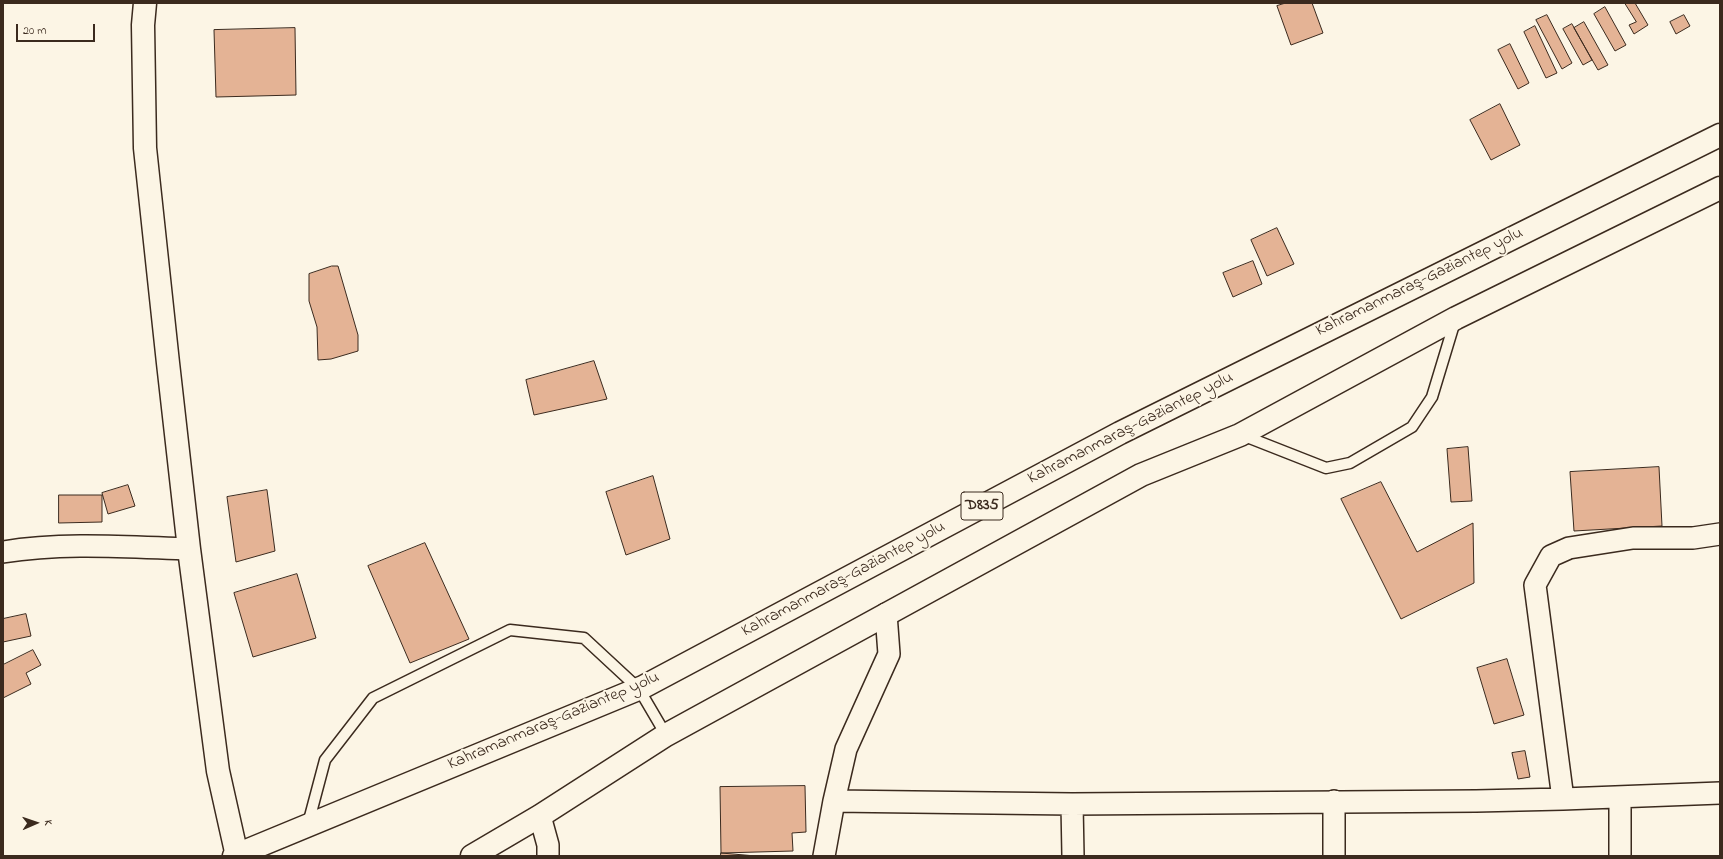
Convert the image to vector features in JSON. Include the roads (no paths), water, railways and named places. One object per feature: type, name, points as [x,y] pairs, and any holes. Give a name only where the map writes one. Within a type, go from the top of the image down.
[{"type":"main road","points":[[145,3],[143,25],[145,148],[189,549],[218,771],[236,856]]},
{"type":"main road","name":"Kahramanmaraş-Gaziantep yolu","points":[[236,856],[639,689],[1120,433],[1720,135]]},
{"type":"main road","points":[[472,856],[540,816],[666,735],[1141,475],[1240,434],[1456,318],[1720,188]]},
{"type":"street","points":[[1563,799],[1535,585],[1551,556],[1569,548],[1633,538],[1693,538],[1720,534]]},
{"type":"street","points":[[3,552],[30,548],[89,546],[189,549]]},
{"type":"street","points":[[824,856],[834,801],[846,749],[890,654],[886,614]]},
{"type":"street","points":[[834,801],[1072,804],[1563,799],[1720,793]]},
{"type":"street","points":[[1620,796],[1620,856]]},
{"type":"street","points":[[1334,801],[1334,856]]},
{"type":"street","points":[[1072,804],[1073,856]]},
{"type":"street","points":[[540,816],[548,845],[548,856]]},
{"type":"lane","points":[[1240,434],[1326,468],[1350,463],[1412,428],[1432,397],[1456,318]]},
{"type":"lane","points":[[308,825],[325,760],[373,698],[510,630],[584,638],[639,689],[666,735]]}]
